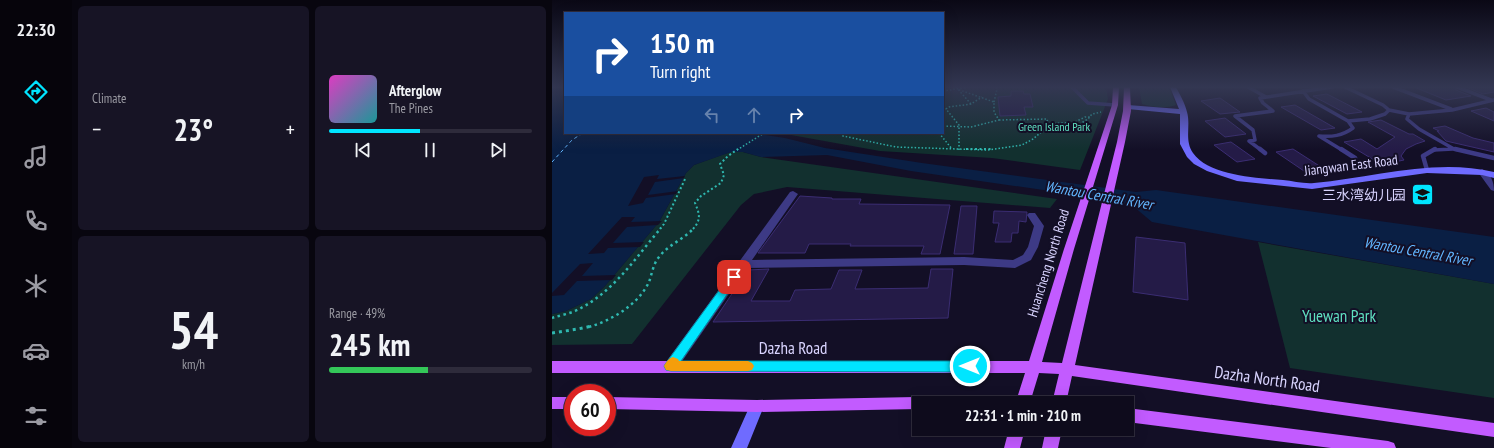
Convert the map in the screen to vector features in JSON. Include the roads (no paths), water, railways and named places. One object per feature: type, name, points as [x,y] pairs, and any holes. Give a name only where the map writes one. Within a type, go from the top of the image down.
[{"type":"main road","name":"Huancheng North Road","points":[[1029,396],[1033,367],[1114,108]]},
{"type":"main road","points":[[1060,396],[1128,108]]},
{"type":"main road","name":"Dazha Road","points":[[552,368],[671,366],[1033,367]]},
{"type":"main road","name":"Dazha North Road","points":[[1033,367],[1066,368],[1494,430]]},
{"type":"main road","points":[[552,403],[564,403]]},
{"type":"main road","points":[[616,403],[757,406],[912,404]]},
{"type":"main road","points":[[1134,416],[1388,448]]},
{"type":"main road","points":[[1012,448],[1015,436]]},
{"type":"main road","points":[[1050,448],[1053,436]]},
{"type":"street","points":[[1138,108],[1184,112],[1182,108]]},
{"type":"street","name":"Jiangwan East Road","points":[[1184,112],[1184,144],[1190,155],[1197,162],[1210,169],[1237,178],[1312,186],[1427,170],[1482,172],[1494,175]]},
{"type":"street","points":[[1482,172],[1494,188]]},
{"type":"street","points":[[671,366],[793,194]]},
{"type":"street","points":[[743,264],[964,261],[1015,264],[1027,257],[1032,247],[1039,226],[1032,215]]},
{"type":"street","points":[[739,448],[757,406]]},
{"type":"lane","points":[[1265,153],[1249,141],[1255,140],[1254,130],[1235,116],[1273,110],[1270,108]]},
{"type":"lane","points":[[1325,108],[1348,121],[1353,128],[1345,135],[1333,137],[1319,136],[1355,158]]},
{"type":"lane","points":[[1386,108],[1389,110],[1409,114],[1461,108]]},
{"type":"lane","points":[[1447,108],[1452,110]]},
{"type":"lane","points":[[1348,121],[1370,119],[1385,114],[1389,110]]},
{"type":"lane","points":[[1409,114],[1407,119],[1418,129],[1454,149]]},
{"type":"lane","points":[[1427,170],[1423,156],[1436,149],[1454,149],[1494,158]]},
{"type":"water","name":"Wantou Central River","points":[[552,108],[564,108],[564,134],[758,134],[785,138],[825,148],[922,163],[1136,192],[1156,190],[1494,237],[1494,284],[1152,222],[1133,206],[1071,194],[911,171],[827,155],[761,157],[743,152],[731,152],[694,165],[686,173],[659,222],[605,286],[591,299],[566,311],[552,314]]},
{"type":"place","name":"三水湾幼儿园","points":[[1422,195]]},
{"type":"park label","name":"Green Island Park","points":[[1054,126]]},
{"type":"park label","name":"Yuewan Park","points":[[1339,316]]}]
